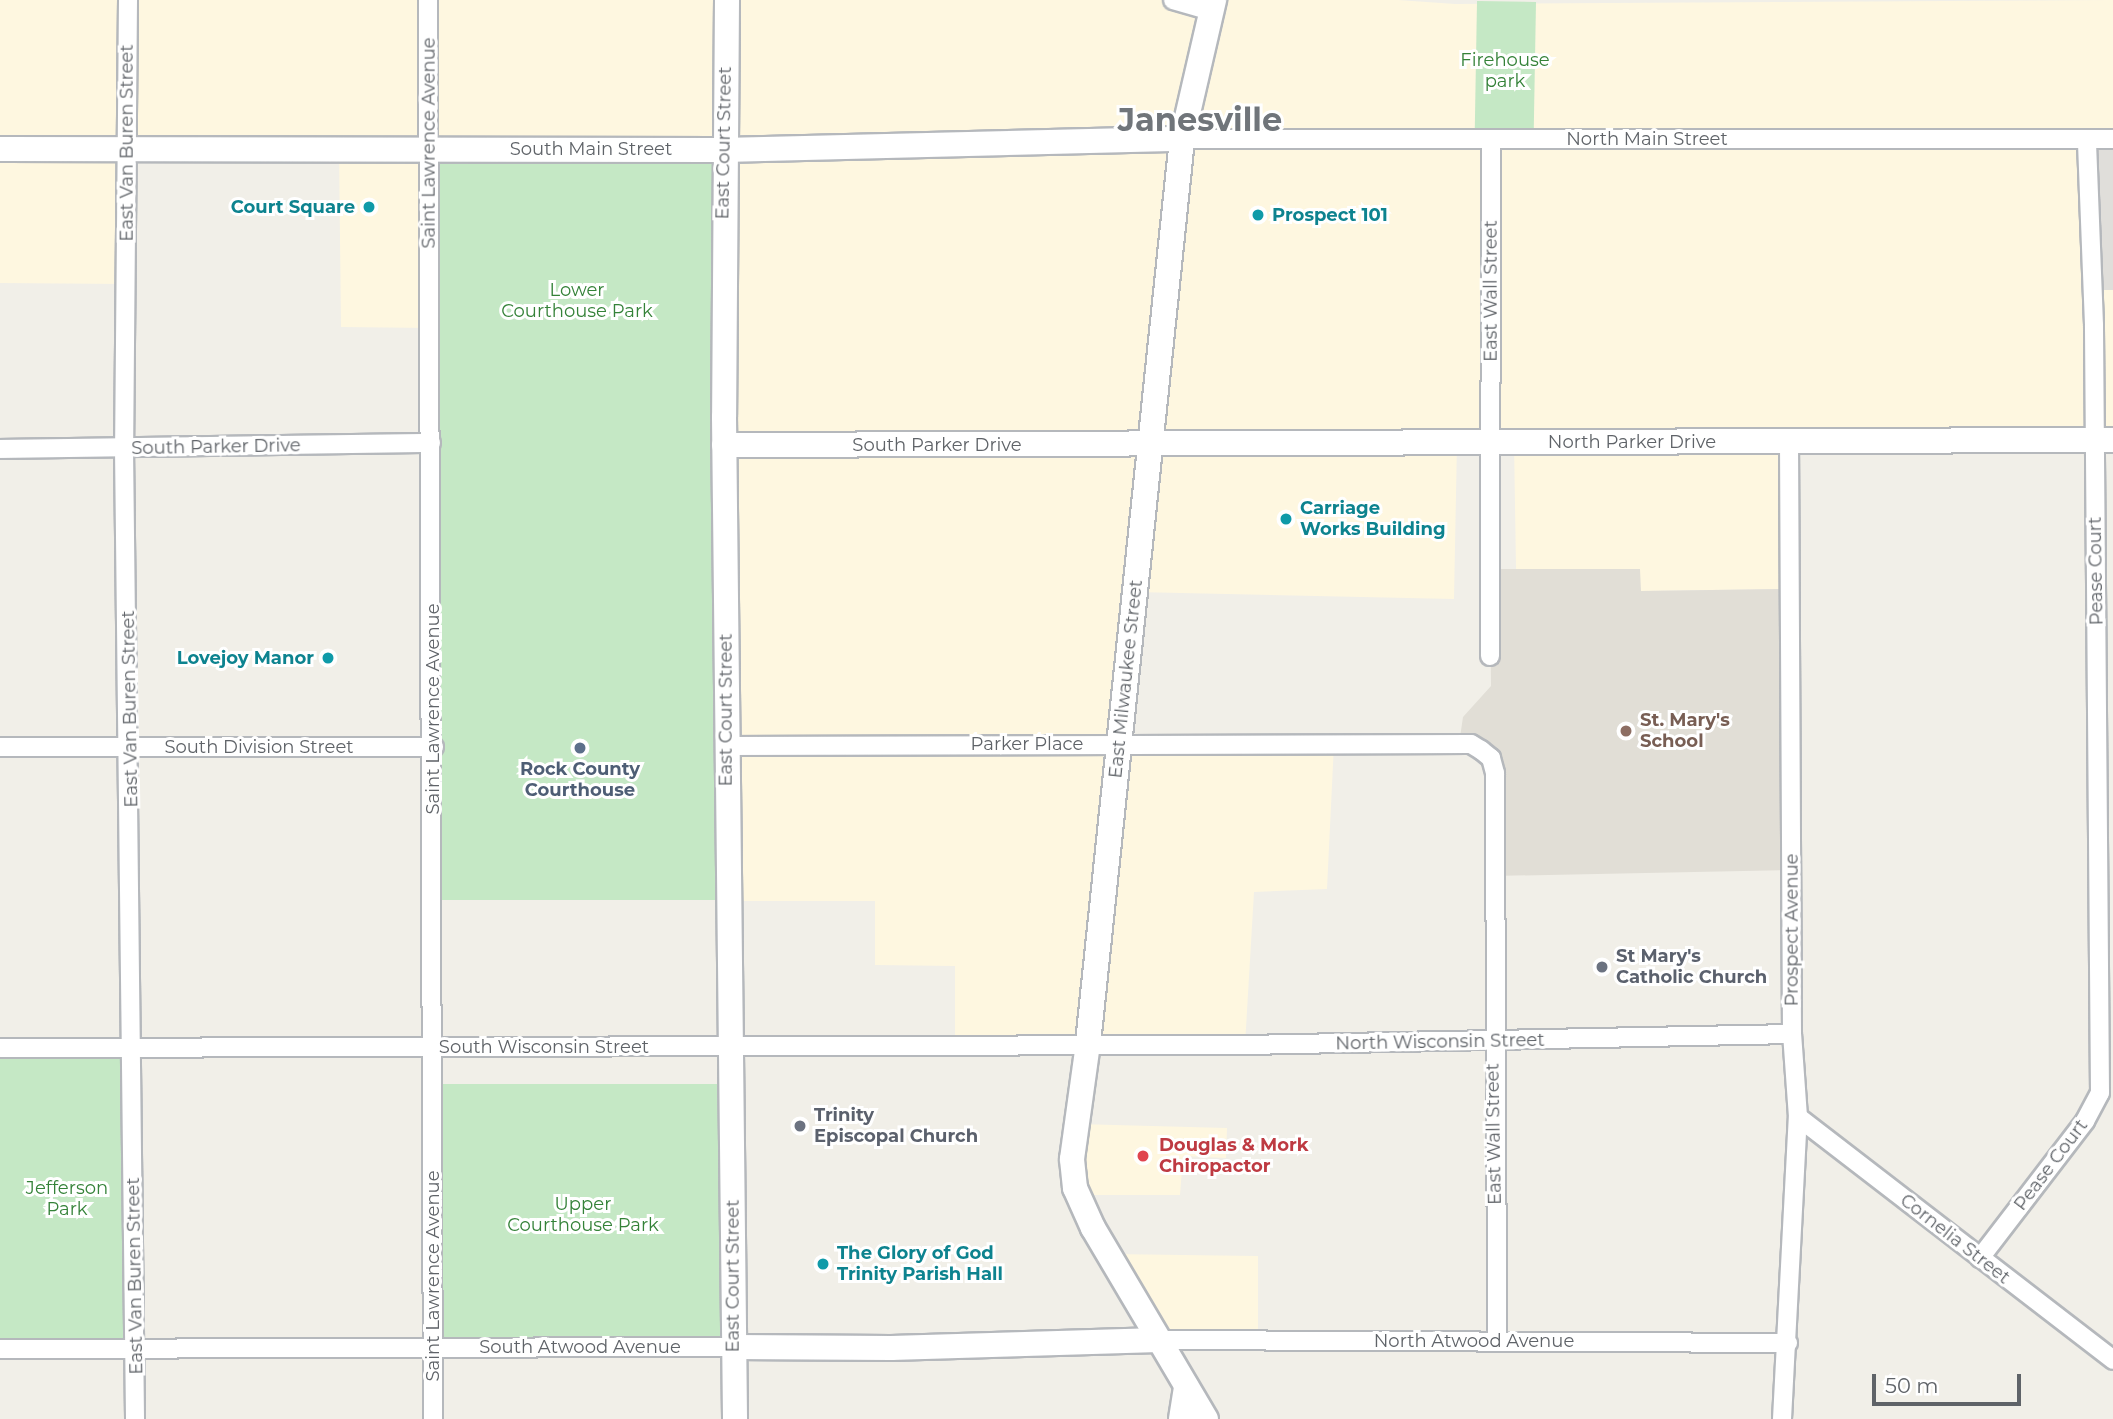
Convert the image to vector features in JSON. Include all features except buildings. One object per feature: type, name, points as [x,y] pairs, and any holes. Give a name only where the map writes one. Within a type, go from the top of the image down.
[{"type":"main road","name":"East Court Street","points":[[727,0],[723,150],[724,445],[735,1419]]},
{"type":"main road","name":"East Milwaukee Street","points":[[1206,1419],[1093,1228],[1075,1188],[1072,1159],[1088,1043],[1182,139],[1212,6]]},
{"type":"main road","name":"South Main Street","points":[[0,149],[723,150],[1182,139]]},
{"type":"main road","name":"North Parker Drive","points":[[1151,443],[2104,440]]},
{"type":"main road","name":"South Parker Drive","points":[[724,445],[1151,443]]},
{"type":"main road","name":"South Atwood Avenue","points":[[733,1347],[891,1348],[1159,1340]]},
{"type":"main road","points":[[1181,1419],[1186,1385]]},
{"type":"street","name":"East Van Buren Street","points":[[128,0],[124,448],[131,748],[135,1419]]},
{"type":"street","name":"Saint Lawrence Avenue","points":[[428,0],[434,747],[433,1419]]},
{"type":"street","points":[[1173,0],[1212,6]]},
{"type":"street","name":"North Main Street","points":[[1182,139],[2113,139]]},
{"type":"street","name":"East Wall Street","points":[[1490,656],[1491,139]]},
{"type":"street","name":"Pease Court","points":[[1980,1258],[2085,1121],[2100,1093],[2104,440],[2087,139]]},
{"type":"street","name":"Prospect Avenue","points":[[1782,1419],[1798,1117],[1792,1034],[1789,441]]},
{"type":"street","name":"South Parker Drive","points":[[0,449],[431,443]]},
{"type":"street","name":"Parker Place","points":[[726,747],[1471,744],[1491,758]]},
{"type":"street","name":"South Division Street","points":[[0,747],[434,747]]},
{"type":"street","name":"East Wall Street","points":[[1491,758],[1495,773],[1492,1042],[1497,1341]]},
{"type":"street","name":"North Wisconsin Street","points":[[1088,1043],[1492,1042],[1792,1034]]},
{"type":"street","name":"South Wisconsin Street","points":[[0,1048],[132,1050],[1088,1043]]},
{"type":"street","name":"Cornelia Street","points":[[1798,1117],[2113,1360]]},
{"type":"street","name":"North Atwood Avenue","points":[[1159,1340],[1788,1343]]},
{"type":"street","name":"South Atwood Avenue","points":[[0,1349],[733,1347]]},
{"type":"shaded area","points":[[0,0],[1398,0],[1455,4],[2113,0],[2113,139],[2093,290],[2113,290],[2113,440],[1789,441],[1789,589],[1640,591],[1640,569],[1516,569],[1514,443],[1457,443],[1454,599],[1135,592],[1120,744],[1334,744],[1327,889],[1254,892],[1245,1045],[955,1044],[955,966],[875,965],[875,901],[727,901],[430,328],[341,327],[339,149],[127,149],[125,284],[0,283]]},
{"type":"shaded area","points":[[2087,139],[2113,139],[2113,290],[2093,290]]},
{"type":"shaded area","name":"St. Mary's School","points":[[1490,569],[1640,569],[1641,591],[1789,589],[1791,870],[1493,876],[1491,758],[1459,744],[1463,717],[1491,686]]},
{"type":"shaded area","points":[[1077,1124],[1227,1128],[1226,1158],[1183,1156],[1180,1195],[1077,1195]]},
{"type":"shaded area","points":[[1108,1254],[1258,1256],[1258,1340],[1159,1340]]},
{"type":"green space","name":"Firehouse park","points":[[1477,1],[1536,2],[1534,139],[1475,138]]},
{"type":"green space","name":"Lower Courthouse Park","points":[[428,148],[723,148],[723,900],[428,900]]},
{"type":"green space","name":"Jefferson Park","points":[[0,1048],[132,1050],[127,1351],[0,1349]]},
{"type":"green space","name":"Upper Courthouse Park","points":[[433,1084],[732,1084],[732,1347],[433,1347]]},
{"type":"place","name":"Court Square","points":[[369,207]]},
{"type":"place","name":"Prospect 101","points":[[1258,215]]},
{"type":"place","name":"Carriage Works Building","points":[[1286,519]]},
{"type":"place","name":"Lovejoy Manor","points":[[328,658]]},
{"type":"place","name":"St. Mary's School","points":[[1626,731]]},
{"type":"place","name":"Rock County Courthouse","points":[[580,748]]},
{"type":"place","name":"St Mary's Catholic Church","points":[[1602,967]]},
{"type":"place","name":"Trinity Episcopal Church","points":[[800,1126]]},
{"type":"place","name":"Douglas & Mork Chiropactor","points":[[1143,1156]]},
{"type":"place","name":"The Glory of God Trinity Parish Hall","points":[[823,1264]]},
{"type":"district","name":"Janesville","points":[[1200,120]]}]
